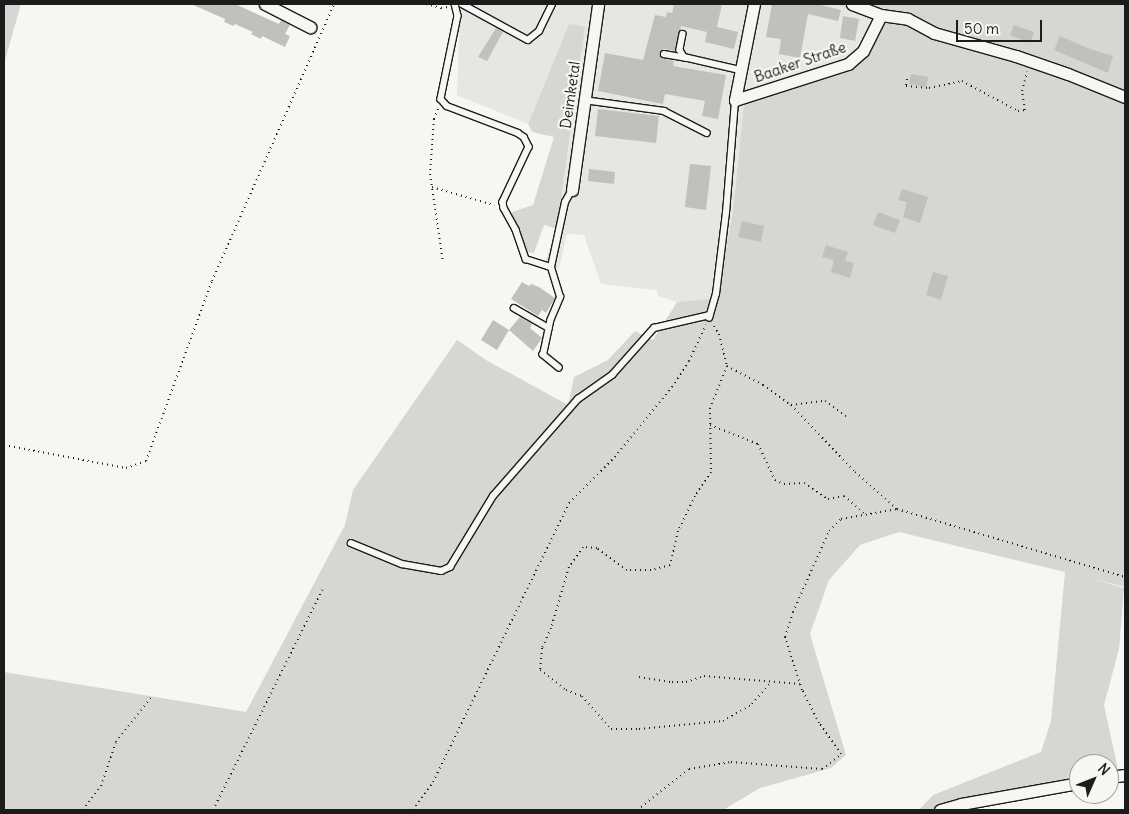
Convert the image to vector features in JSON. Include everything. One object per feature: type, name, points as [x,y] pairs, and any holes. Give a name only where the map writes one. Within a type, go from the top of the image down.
[{"type":"street","points":[[265,4],[310,27]]},
{"type":"street","name":"Deimketal","points":[[572,190],[598,4]]},
{"type":"street","points":[[735,100],[754,4]]},
{"type":"street","points":[[852,4],[881,16],[908,19],[934,33],[1030,61],[1125,97]]},
{"type":"street","name":"Baaker Straße","points":[[735,100],[848,64],[863,52],[881,16]]},
{"type":"street","points":[[940,810],[961,804],[1069,784]]},
{"type":"lane","points":[[455,4],[458,16],[441,99],[446,106],[518,133],[527,142],[529,147],[503,202],[504,208],[516,230],[526,259],[551,267]]},
{"type":"lane","points":[[462,4],[528,40],[539,31],[552,4]]},
{"type":"lane","points":[[683,34],[680,50],[687,59]]},
{"type":"lane","points":[[664,54],[740,70]]},
{"type":"lane","points":[[584,100],[664,111],[707,133]]},
{"type":"lane","points":[[351,544],[402,564],[441,571],[450,567],[493,496],[572,405],[612,375],[654,328],[710,317],[716,294],[726,213],[735,100]]},
{"type":"lane","points":[[558,368],[543,355],[549,328],[560,297],[551,267],[565,202],[572,190]]},
{"type":"lane","points":[[514,308],[549,328]]},
{"type":"path","points":[[4,445],[126,468],[146,460],[212,281],[334,4]]},
{"type":"path","points":[[426,4],[444,8],[451,4]]},
{"type":"path","points":[[907,78],[906,86],[929,88],[962,82],[1018,111],[1025,110],[1022,91],[1030,61]]},
{"type":"path","points":[[441,99],[434,119],[430,174],[443,262]]},
{"type":"path","points":[[431,186],[504,208]]},
{"type":"path","points":[[710,317],[719,334],[727,366],[710,408],[711,472],[695,496],[678,532],[670,565],[651,570],[627,570],[597,548],[583,547],[568,567],[551,628],[542,648],[540,670],[566,690],[582,696],[611,729],[639,729],[723,721],[752,704],[771,682]]},
{"type":"path","points":[[413,810],[433,782],[569,503],[616,457],[675,383],[690,361],[710,317]]},
{"type":"path","points":[[727,366],[764,385],[791,405],[855,472],[897,510]]},
{"type":"path","points":[[791,405],[825,401],[846,417]]},
{"type":"path","points":[[710,425],[758,444],[775,480],[784,484],[804,483],[828,499],[844,496],[866,515]]},
{"type":"path","points":[[637,810],[689,769],[730,762],[822,769],[841,754],[819,723],[800,684],[785,637],[793,612],[829,532],[841,519],[897,510],[1125,576]]},
{"type":"path","points":[[213,810],[322,590]]},
{"type":"path","points":[[639,677],[686,682],[704,676],[800,684]]},
{"type":"path","points":[[83,810],[101,786],[116,742],[154,695]]},
{"type":"shaded area","points":[[4,4],[21,4],[4,64]]},
{"type":"shaded area","points":[[460,4],[834,4],[865,14],[882,26],[853,68],[744,103],[733,211],[717,298],[677,302],[658,296],[657,290],[601,284],[584,235],[567,234],[559,268],[543,267],[557,229],[582,54],[569,24],[528,124],[457,95]]},
{"type":"shaded area","points":[[834,4],[1125,4],[1125,587],[1093,579],[1124,588],[1119,649],[1104,705],[1115,754],[1069,754],[1069,782],[942,805],[933,810],[919,810],[933,795],[1041,752],[1051,721],[1065,572],[899,532],[860,545],[829,580],[810,634],[846,755],[831,768],[760,788],[723,810],[4,810],[4,672],[246,712],[345,525],[353,490],[457,340],[486,360],[568,405],[574,377],[608,360],[635,331],[653,340],[677,302],[717,298],[733,211],[744,103],[853,68],[882,26],[865,14]]},
{"type":"shaded area","points":[[569,24],[585,27],[557,229],[544,225],[534,253],[525,252],[512,212],[533,205],[554,137],[532,132],[528,124]]},
{"type":"building","points":[[191,4],[235,4],[279,24],[281,20],[290,25],[285,34],[290,36],[285,47],[262,36],[261,39],[251,34],[253,32],[235,24],[233,26],[224,22],[225,19]]},
{"type":"building","points":[[674,4],[722,4],[717,27],[738,32],[734,49],[705,42],[707,32],[681,26],[676,51],[664,49],[660,53],[661,58],[674,61],[673,66],[726,75],[718,119],[702,116],[705,101],[665,94],[663,104],[598,91],[605,53],[643,60],[655,15],[666,17],[667,12],[672,13]]},
{"type":"building","points":[[772,4],[817,4],[841,10],[838,21],[808,14],[800,58],[779,54],[781,39],[766,37]]},
{"type":"building","points":[[843,16],[859,19],[855,41],[840,38]]},
{"type":"building","points":[[1014,25],[1034,32],[1030,43],[1010,35]]},
{"type":"building","points":[[496,28],[503,32],[487,61],[478,57]]},
{"type":"building","points":[[1060,36],[1090,49],[1113,56],[1108,73],[1054,50]]},
{"type":"building","points":[[911,74],[928,77],[926,87],[909,84]]},
{"type":"building","points":[[598,109],[659,116],[656,143],[595,136]]},
{"type":"building","points":[[690,164],[711,166],[706,210],[685,207]]},
{"type":"building","points":[[589,169],[615,172],[614,184],[588,181]]},
{"type":"building","points":[[902,189],[928,197],[920,223],[903,217],[907,202],[898,200]]},
{"type":"building","points":[[878,212],[900,220],[895,233],[873,225]]},
{"type":"building","points":[[742,221],[764,226],[761,242],[738,237]]},
{"type":"building","points":[[826,245],[848,252],[845,261],[854,263],[850,278],[831,272],[834,260],[822,257]]},
{"type":"building","points":[[933,272],[948,276],[941,300],[926,295]]},
{"type":"building","points":[[522,282],[529,286],[531,284],[539,287],[555,298],[546,313],[542,310],[538,316],[511,299]]},
{"type":"building","points":[[520,317],[532,324],[530,328],[542,338],[533,351],[509,330]]},
{"type":"building","points":[[493,320],[509,330],[497,350],[481,340]]}]
